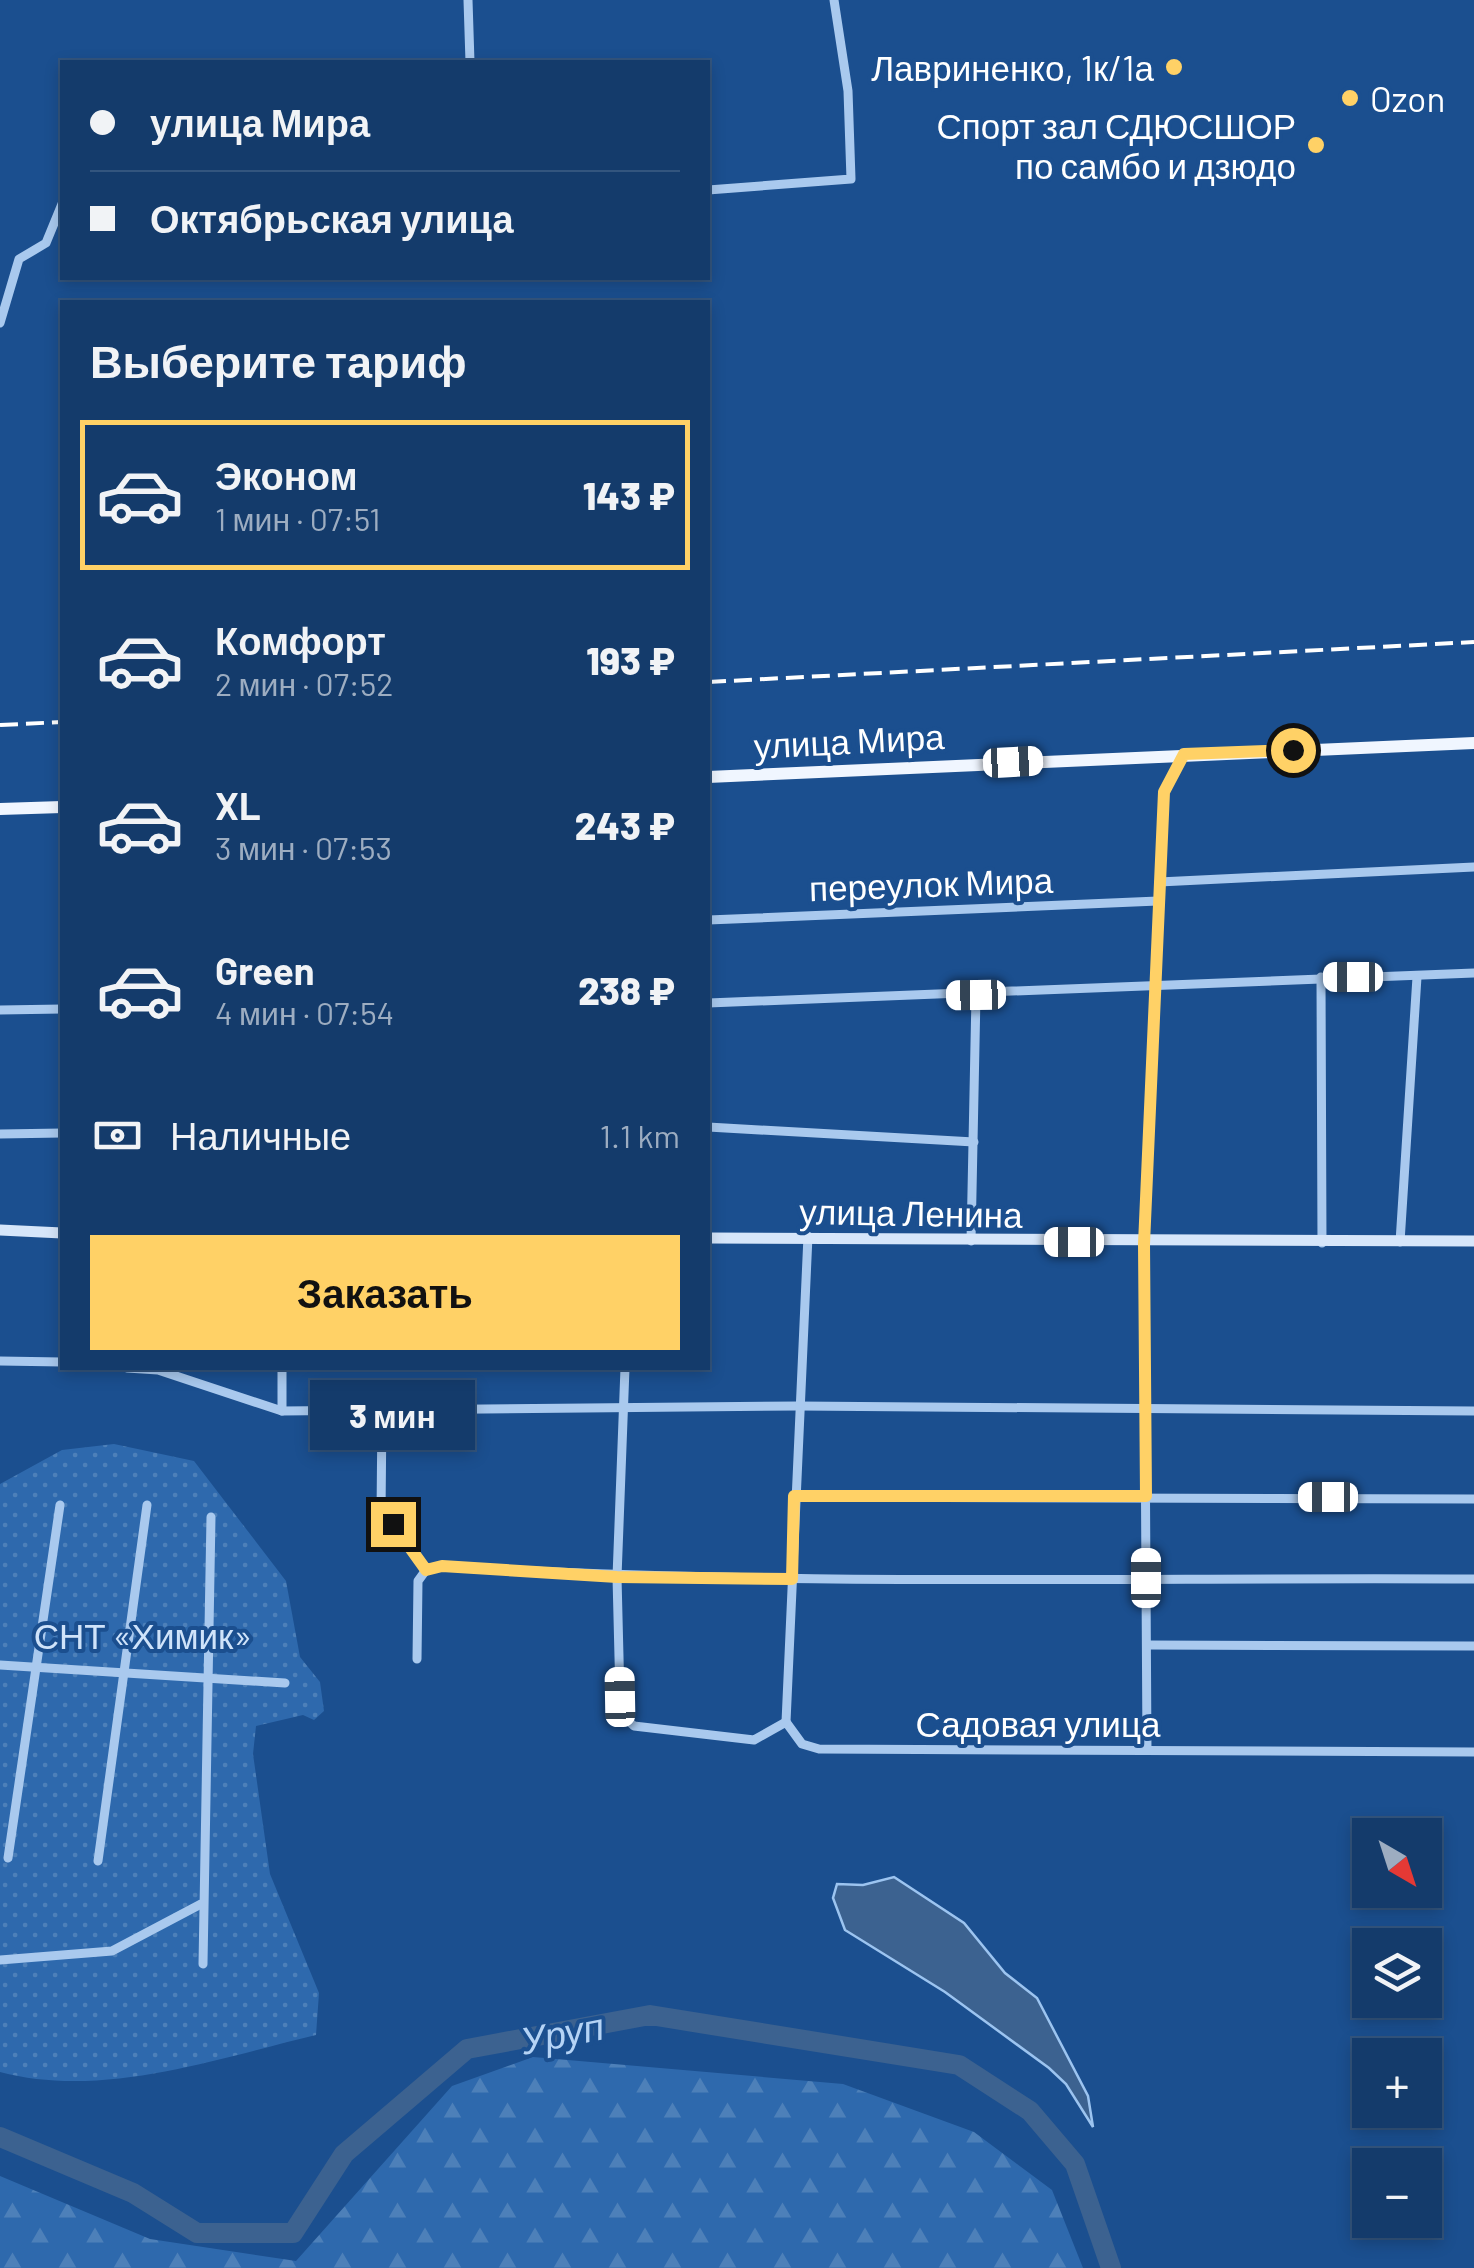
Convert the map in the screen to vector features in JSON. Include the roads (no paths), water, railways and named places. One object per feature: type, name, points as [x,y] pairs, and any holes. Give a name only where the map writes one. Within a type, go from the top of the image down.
[{"type":"main road","name":"улица Мира","points":[[710,777],[1474,743]]},
{"type":"main road","points":[[0,809],[60,807]]},
{"type":"main road","points":[[0,1230],[60,1233]]},
{"type":"main road","name":"улица Ленина","points":[[710,1238],[808,1236],[1144,1244],[1474,1242]]},
{"type":"street","points":[[468,0],[470,60]]},
{"type":"street","points":[[710,190],[851,180],[848,91],[834,0]]},
{"type":"street","points":[[0,323],[19,259],[46,243],[60,209]]},
{"type":"street","points":[[1147,1750],[1144,1244],[1164,792],[1184,754]]},
{"type":"street","points":[[1159,882],[1474,867]]},
{"type":"street","name":"переулок Мира","points":[[710,920],[1158,901]]},
{"type":"street","points":[[710,1003],[1474,973]]},
{"type":"street","points":[[1321,977],[1322,1243]]},
{"type":"street","points":[[1400,1242],[1417,977]]},
{"type":"street","points":[[970,1241],[976,995]]},
{"type":"street","points":[[0,1010],[60,1010]]},
{"type":"street","points":[[710,1127],[974,1142]]},
{"type":"street","points":[[0,1134],[60,1134]]},
{"type":"street","points":[[625,1370],[617,1577],[623,1716],[634,1726],[754,1740],[786,1722],[808,1236]]},
{"type":"street","points":[[0,1361],[60,1362]]},
{"type":"street","points":[[158,1370],[282,1411],[798,1406],[1146,1412],[1474,1411]]},
{"type":"street","points":[[282,1370],[282,1411]]},
{"type":"street","points":[[381,1514],[382,1411]]},
{"type":"street","points":[[794,1496],[1474,1499]]},
{"type":"street","points":[[98,1861],[146,1504]]},
{"type":"street","points":[[8,1858],[60,1505]]},
{"type":"street","points":[[204,1964],[201,1904],[211,1517]]},
{"type":"street","points":[[393,1524],[426,1570]]},
{"type":"street","points":[[417,1658],[418,1581],[426,1570],[442,1566],[617,1577],[1474,1579]]},
{"type":"street","points":[[1146,1644],[1474,1646]]},
{"type":"street","points":[[0,1665],[285,1683]]},
{"type":"street","name":"Садовая улица","points":[[786,1722],[802,1744],[820,1749],[1474,1752]]},
{"type":"street","points":[[0,1960],[112,1952],[201,1904]]},
{"type":"waterway","name":"Уруп","points":[[0,2137],[133,2193],[197,2233],[293,2233],[344,2154],[467,2049],[650,2015],[959,2065],[1030,2111],[1075,2164],[1111,2268]]},
{"type":"railway","points":[[710,682],[1474,642]]},
{"type":"railway","points":[[0,725],[60,722]]},
{"type":"place","name":"Лавриненко, 1к/1а","points":[[1174,67]]},
{"type":"place","name":"Ozon","points":[[1350,98]]},
{"type":"place","name":"Спорт зал СДЮСШОР по самбо и дзюдо","points":[[1316,145]]},
{"type":"park label","name":"СНТ «Химик»","points":[[143,1635]]}]
